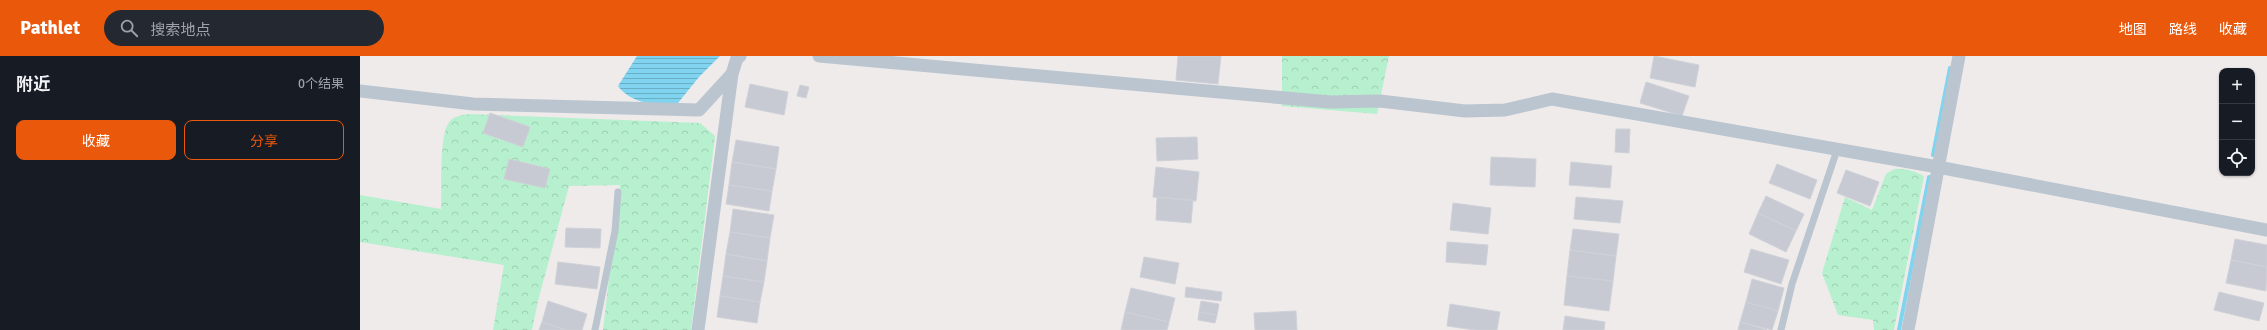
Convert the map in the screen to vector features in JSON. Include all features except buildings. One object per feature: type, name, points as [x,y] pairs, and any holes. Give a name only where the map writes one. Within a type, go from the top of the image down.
[{"type":"street","points":[[698,330],[732,74],[740,56]]},
{"type":"street","points":[[819,56],[1330,102],[1380,101],[1465,111],[1505,110],[1552,99],[1938,168],[2267,230]]},
{"type":"street","points":[[1908,330],[1960,56]]},
{"type":"street","points":[[360,91],[473,104],[699,110],[732,74]]},
{"type":"lane","points":[[1781,330],[1792,284],[1837,150]]},
{"type":"lane","points":[[595,330],[615,231],[618,192]]},
{"type":"green space","points":[[1282,56],[1389,56],[1377,114],[1282,106]]},
{"type":"green space","points":[[469,114],[700,123],[715,136],[691,330],[603,330],[620,185],[569,186],[538,301],[532,330],[493,330],[504,265],[360,242],[360,195],[441,209],[442,152],[445,131],[452,119],[457,116]]},
{"type":"green space","points":[[1894,169],[1909,170],[1924,176],[1894,330],[1874,330],[1873,320],[1838,315],[1822,273],[1845,197],[1872,210],[1886,174]]},
{"type":"water","points":[[637,56],[720,56],[699,77],[678,103],[653,104],[630,97],[618,86]]},
{"type":"waterway","points":[[1933,155],[1950,68]]},
{"type":"waterway","points":[[1899,330],[1929,177]]}]
